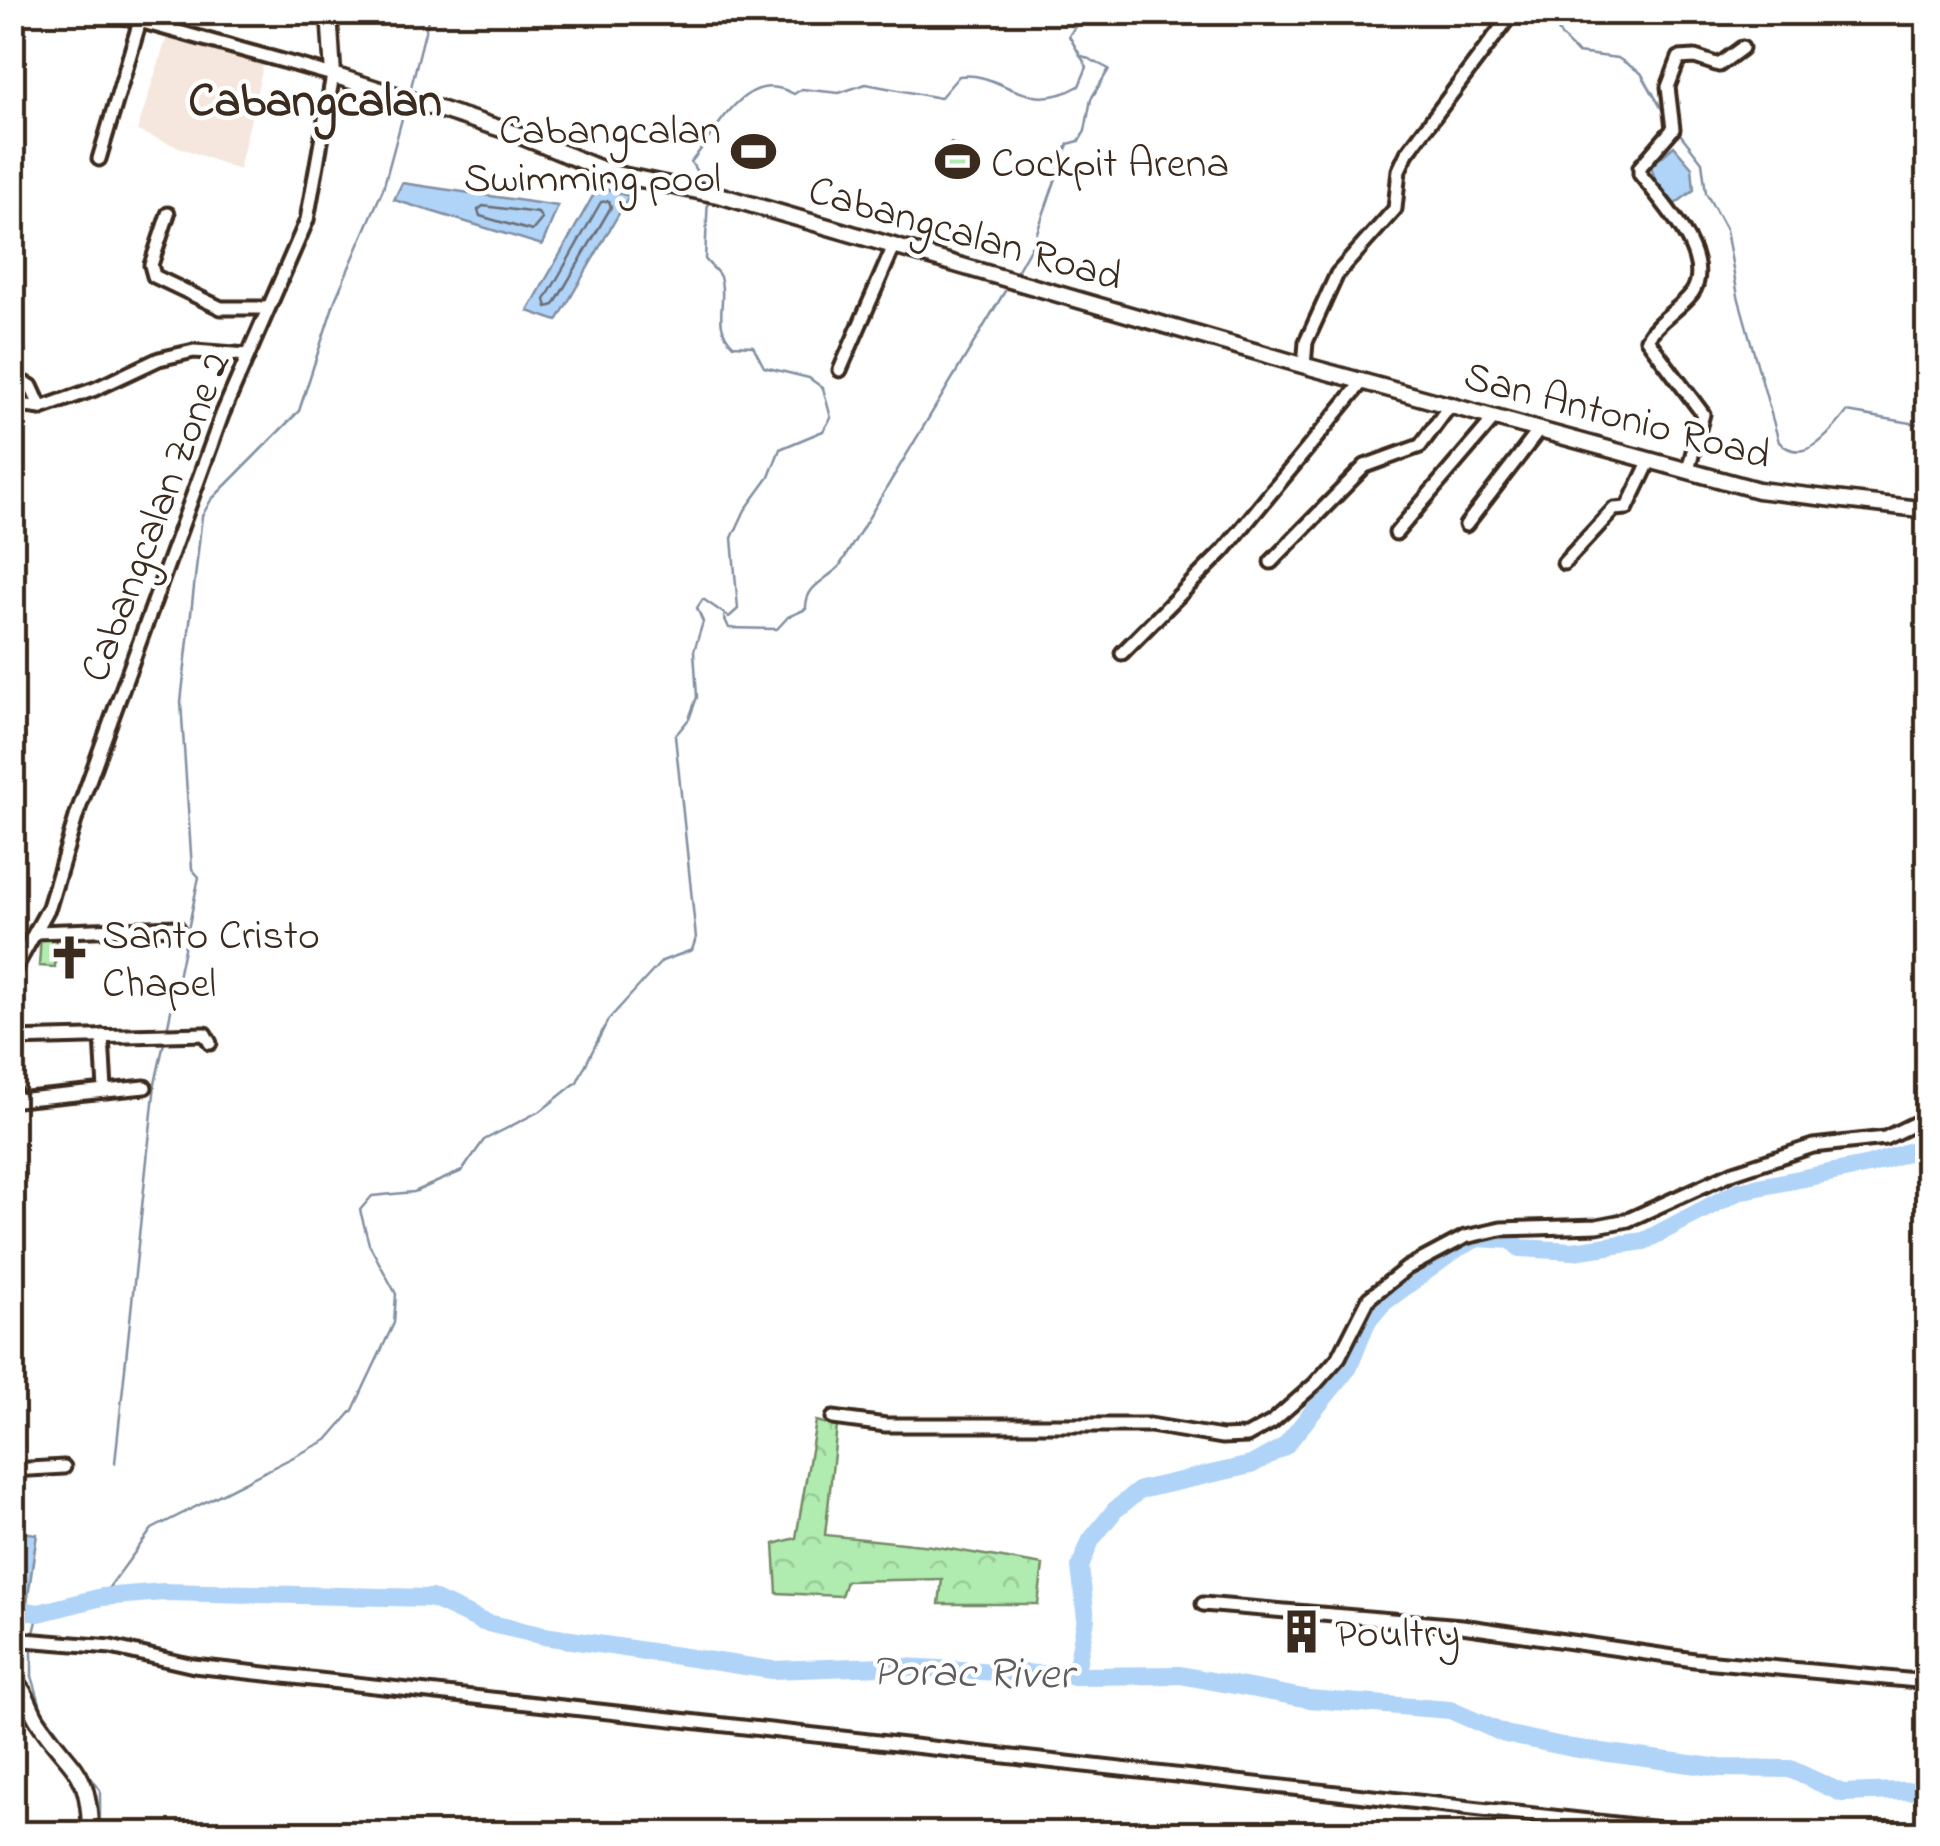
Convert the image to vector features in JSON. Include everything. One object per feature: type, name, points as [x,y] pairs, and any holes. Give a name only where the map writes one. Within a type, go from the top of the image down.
[{"type":"street","points":[[107,12],[332,75],[329,12]]},
{"type":"street","points":[[1299,364],[1337,274],[1395,209],[1399,170],[1407,153],[1514,12]]},
{"type":"street","points":[[99,159],[140,21]]},
{"type":"street","points":[[1688,470],[1703,414],[1647,339],[1691,295],[1696,271],[1688,236],[1640,174],[1640,168],[1672,129],[1668,87],[1678,58],[1695,57],[1718,65],[1742,48]]},
{"type":"street","name":"Cabangcalan Road","points":[[332,75],[511,132],[611,173],[722,196],[1299,364]]},
{"type":"street","name":"Cabangcalan Zone 2","points":[[12,974],[37,932],[133,658],[248,356],[307,220],[332,75]]},
{"type":"street","points":[[168,214],[151,265],[154,276],[221,308],[268,308]]},
{"type":"street","points":[[840,370],[894,246]]},
{"type":"street","points":[[12,404],[41,408],[95,389],[159,359],[194,351],[248,356]]},
{"type":"street","name":"San Antonio Road","points":[[1299,364],[1777,493],[1928,510]]},
{"type":"street","points":[[12,378],[31,386],[41,408]]},
{"type":"street","points":[[1122,653],[1232,540],[1362,381]]},
{"type":"street","points":[[1271,562],[1365,466],[1420,446],[1451,404]]},
{"type":"street","points":[[1396,534],[1495,417]]},
{"type":"street","points":[[1466,526],[1540,429]]},
{"type":"street","points":[[1564,563],[1614,509],[1627,508],[1650,460]]},
{"type":"street","points":[[37,932],[177,927]]},
{"type":"street","points":[[12,1039],[205,1034],[210,1043]]},
{"type":"street","points":[[102,1036],[105,1090]]},
{"type":"street","points":[[12,1086],[17,1100],[144,1087]]},
{"type":"street","points":[[833,1418],[886,1424],[1150,1425],[1247,1436],[1272,1422],[1339,1357],[1369,1298],[1407,1268],[1465,1238],[1501,1229],[1597,1226],[1628,1220],[1697,1185],[1750,1166],[1813,1146],[1885,1138],[1928,1117]]},
{"type":"street","points":[[12,1470],[64,1467]]},
{"type":"street","points":[[1203,1604],[1462,1626],[1798,1671],[1928,1682]]},
{"type":"street","points":[[12,1639],[110,1647],[194,1666],[1706,1834]]},
{"type":"street","points":[[12,1680],[20,1685],[38,1722],[80,1771],[90,1796],[90,1834]]},
{"type":"shaded area","points":[[168,33],[264,61],[239,170],[137,131]]},
{"type":"green space","name":"Cockpit Arena","points":[[951,143],[978,157],[966,179],[939,165]]},
{"type":"green space","points":[[41,934],[56,935],[55,967],[39,966]]},
{"type":"green space","points":[[816,1421],[837,1426],[825,1535],[932,1546],[1043,1565],[1038,1604],[939,1604],[942,1579],[846,1581],[841,1596],[777,1593],[774,1544],[796,1538]]},
{"type":"water","points":[[1674,146],[1692,167],[1694,190],[1675,204],[1656,183],[1651,166]]},
{"type":"water","points":[[402,183],[558,206],[542,245],[394,200]]},
{"type":"water","points":[[598,187],[629,196],[557,321],[528,311]]},
{"type":"water","points":[[13,1531],[37,1534],[25,1618],[13,1618]]},
{"type":"waterway","points":[[409,95],[430,12]]},
{"type":"waterway","points":[[707,189],[691,162],[734,106],[761,88],[794,94],[802,89],[839,93],[866,84],[940,98],[959,76],[974,76],[1029,95],[1060,94],[1079,86],[1087,67],[1069,36],[1084,12]]},
{"type":"waterway","points":[[1549,12],[1561,36],[1577,53],[1618,58],[1641,73],[1667,118]]},
{"type":"waterway","points":[[1015,275],[1034,241],[1068,144],[1079,141],[1085,131],[1091,99],[1109,69],[1083,56]]},
{"type":"waterway","points":[[167,1030],[199,877],[192,869],[181,702],[202,516],[211,500],[299,411],[335,300],[383,189],[406,104]]},
{"type":"waterway","points":[[1677,130],[1702,162],[1706,193],[1726,230],[1738,296],[1779,442],[1789,449],[1808,449],[1847,412],[1917,424],[1928,417]]},
{"type":"waterway","points":[[102,1597],[152,1529],[327,1440],[353,1410],[394,1323],[396,1294],[369,1244],[360,1210],[372,1196],[414,1192],[462,1171],[484,1140],[542,1110],[577,1082],[608,1020],[662,961],[692,950],[696,938],[675,736],[689,719],[697,697],[694,651],[703,622],[697,608],[703,599],[729,617],[738,609],[732,538],[745,510],[769,477],[780,449],[823,431],[831,418],[823,388],[809,378],[764,367],[753,346],[733,345],[726,337],[721,321],[720,277],[705,259],[708,197]]},
{"type":"waterway","points":[[724,617],[729,628],[777,629],[788,617],[806,609],[812,589],[839,567],[1008,286]]},
{"type":"waterway","points":[[115,1463],[155,1084],[165,1038]]},
{"type":"waterway","points":[[1075,1676],[1086,1619],[1080,1567],[1091,1540],[1115,1510],[1140,1490],[1251,1465],[1285,1446],[1349,1367],[1367,1322],[1383,1303],[1458,1248],[1478,1238],[1511,1240],[1520,1248],[1573,1251],[1644,1241],[1739,1191],[1869,1165],[1928,1145]]},
{"type":"waterway","name":"Porac River","points":[[12,1609],[39,1613],[102,1597],[163,1592],[431,1598],[483,1622],[544,1636],[772,1670],[883,1666],[1075,1676],[1180,1675],[1309,1699],[1450,1710],[1505,1734],[1572,1748],[1720,1768],[1790,1769],[1842,1793],[1928,1790]]},
{"type":"waterway","points":[[34,1633],[39,1613]]},
{"type":"waterway","points":[[32,1645],[32,1676],[42,1710],[100,1790],[100,1834]]},
{"type":"waterway","points":[[12,1757],[27,1717]]},
{"type":"place","name":"Cabangcalan Swimming pool","points":[[754,152]]},
{"type":"place","name":"Cockpit Arena","points":[[958,161]]},
{"type":"place","name":"Santo Cristo Chapel","points":[[69,957]]},
{"type":"place","name":"Poultry","points":[[1302,1631]]},
{"type":"district","name":"Cabangcalan","points":[[315,98]]}]
